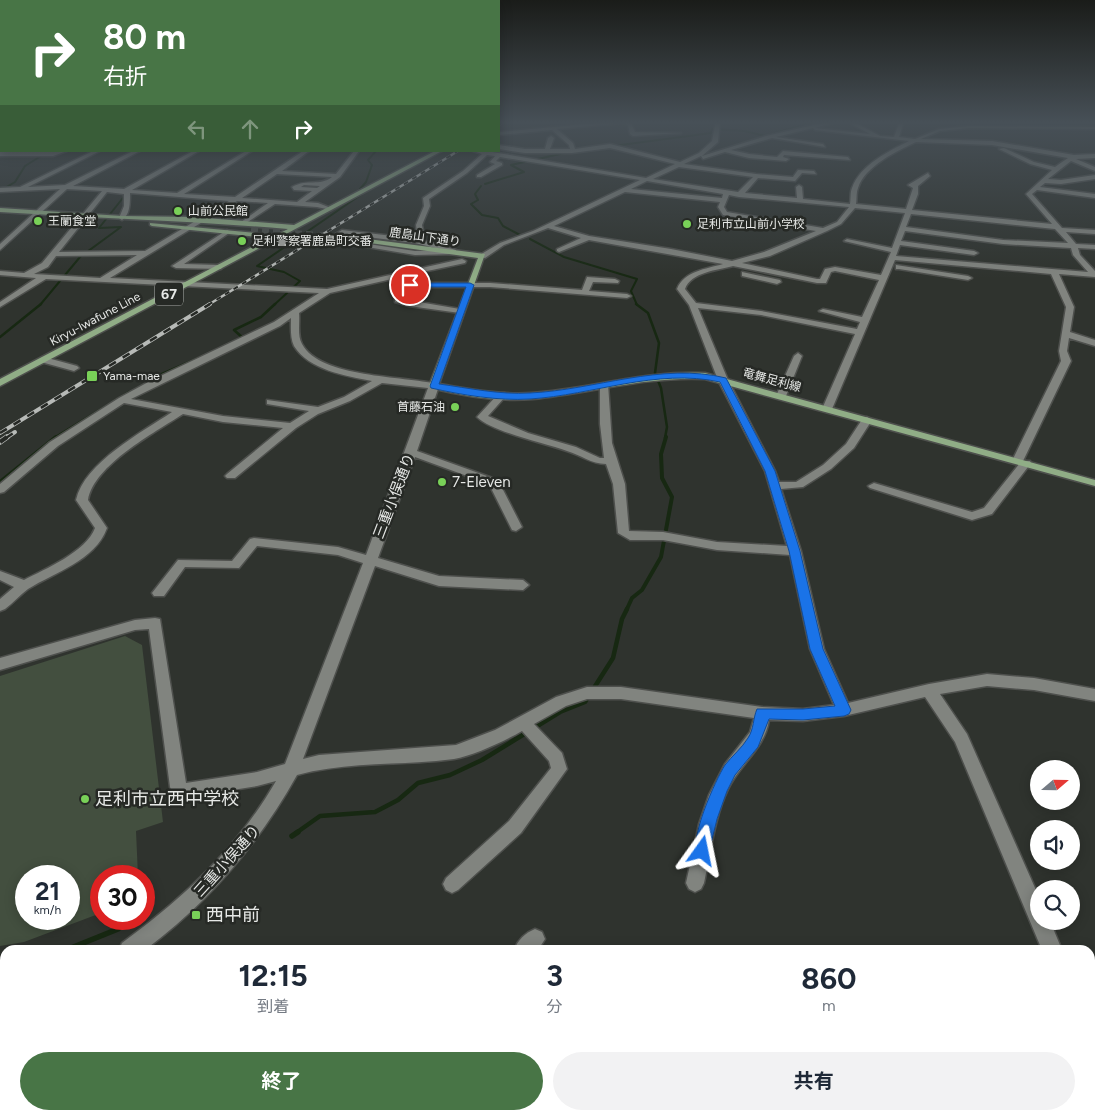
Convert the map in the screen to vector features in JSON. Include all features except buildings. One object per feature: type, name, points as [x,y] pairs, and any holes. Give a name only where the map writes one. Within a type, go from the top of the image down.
[{"type":"main road","name":"Kiryu-Iwafune Line","points":[[0,383],[397,173]]},
{"type":"main road","points":[[0,210],[87,215],[251,230]]},
{"type":"main road","points":[[122,218],[201,220],[294,227]]},
{"type":"main road","points":[[122,218],[186,229],[277,237]]},
{"type":"main road","name":"鹿島山下通り","points":[[336,237],[482,256]]},
{"type":"main road","name":"三重小俣通り","points":[[434,386],[460,311],[482,256]]},
{"type":"main road","name":"竜舞足利線","points":[[434,386],[502,396],[530,396],[683,375],[723,380],[1095,483]]},
{"type":"street","points":[[19,189],[52,173]]},
{"type":"street","points":[[0,248],[66,187],[93,173]]},
{"type":"street","points":[[125,192],[158,173]]},
{"type":"street","points":[[176,196],[213,173]]},
{"type":"street","points":[[103,279],[236,199],[274,173]]},
{"type":"street","points":[[296,173],[338,176]]},
{"type":"street","points":[[298,204],[340,173]]},
{"type":"street","points":[[422,243],[419,224],[427,206],[426,198],[464,173]]},
{"type":"street","points":[[479,176],[484,173]]},
{"type":"street","points":[[610,173],[739,195],[1095,232]]},
{"type":"street","points":[[482,256],[502,244],[548,226],[658,173]]},
{"type":"street","points":[[739,173],[795,179],[799,173]]},
{"type":"street","points":[[844,710],[817,649],[795,551],[761,450],[723,380],[692,305],[681,289],[684,281],[696,274],[767,254],[839,223],[853,207],[855,188],[865,173]]},
{"type":"street","points":[[1051,173],[1029,194],[1030,197],[1074,246],[1077,255],[1094,275]]},
{"type":"street","points":[[827,409],[898,243],[915,194],[912,186],[928,175]]},
{"type":"street","points":[[739,195],[755,180],[756,176]]},
{"type":"street","points":[[1043,181],[1061,182],[1095,176]]},
{"type":"street","points":[[319,190],[294,188],[303,183],[326,184]]},
{"type":"street","points":[[0,190],[66,187],[298,204],[329,209]]},
{"type":"street","points":[[799,187],[800,201]]},
{"type":"street","points":[[1035,188],[1095,196]]},
{"type":"street","points":[[622,190],[722,200]]},
{"type":"street","points":[[25,275],[45,265],[105,191]]},
{"type":"street","points":[[122,218],[128,206],[125,192]]},
{"type":"street","points":[[727,193],[722,200],[721,207],[725,214],[825,230]]},
{"type":"street","points":[[242,223],[274,202]]},
{"type":"street","points":[[548,226],[588,238],[817,281],[823,281],[828,270],[835,269],[882,278]]},
{"type":"street","points":[[903,229],[1003,242],[1095,247]]},
{"type":"street","points":[[218,268],[176,266],[227,232]]},
{"type":"street","points":[[342,232],[440,246],[453,252],[422,253],[328,240],[342,232]]},
{"type":"street","points":[[559,250],[588,238]]},
{"type":"street","points":[[847,241],[892,258],[968,278]]},
{"type":"street","points":[[898,243],[974,253]]},
{"type":"street","points":[[54,254],[144,253]]},
{"type":"street","points":[[422,253],[423,261],[434,268]]},
{"type":"street","points":[[892,258],[1094,275]]},
{"type":"street","points":[[0,273],[44,277],[190,282],[327,291],[462,261]]},
{"type":"street","points":[[719,267],[777,282]]},
{"type":"street","points":[[874,486],[972,516],[988,511],[1022,462],[1066,361],[1063,351],[1070,307],[1054,271]]},
{"type":"street","points":[[393,276],[402,284],[410,285],[470,285],[627,296]]},
{"type":"street","points":[[0,305],[44,277]]},
{"type":"street","points":[[585,292],[590,279],[615,281]]},
{"type":"street","points":[[0,490],[54,444],[122,400],[155,382],[253,337],[277,324],[295,310],[327,291]]},
{"type":"street","points":[[398,300],[409,304],[460,311]]},
{"type":"street","points":[[692,305],[761,313],[859,332]]},
{"type":"street","points":[[295,310],[294,329],[298,345],[312,361],[326,367],[380,380],[434,386]]},
{"type":"street","points":[[823,311],[865,320]]},
{"type":"street","points":[[1067,334],[1095,343]]},
{"type":"street","points":[[781,396],[798,356]]},
{"type":"street","points":[[44,360],[74,368]]},
{"type":"street","points":[[231,476],[292,426],[320,410],[347,399],[380,380]]},
{"type":"street","name":"三重小俣通り","points":[[136,945],[168,923],[236,855],[259,826],[291,770],[434,386]]},
{"type":"street","points":[[606,386],[604,412],[611,461],[619,481],[620,520],[624,533],[630,536],[663,536],[717,546],[795,551]]},
{"type":"street","points":[[502,396],[482,417],[524,435],[572,449],[598,461],[611,461]]},
{"type":"street","points":[[122,400],[223,419],[292,426]]},
{"type":"street","points":[[270,402],[320,410]]},
{"type":"street","points":[[0,606],[25,585],[63,566],[98,538],[101,528],[82,500],[81,495],[84,489],[96,475],[143,434],[181,411]]},
{"type":"street","points":[[774,486],[799,485],[826,467],[850,446],[867,420]]},
{"type":"street","points":[[411,452],[494,482],[516,527]]},
{"type":"street","points":[[159,593],[182,563],[235,565],[254,542],[338,551],[439,581],[523,585]]},
{"type":"street","points":[[0,575],[25,585]]},
{"type":"street","points":[[0,664],[135,625],[155,623],[178,787],[183,791],[257,779],[319,762],[456,752],[479,745],[574,696],[601,692],[762,713],[803,715],[844,710],[929,690],[973,682],[1008,680],[1095,695]]},
{"type":"street","points":[[929,690],[950,719],[964,746],[1030,899]]},
{"type":"street","points":[[695,883],[710,819],[720,790],[730,770],[753,743],[762,722],[762,713]]},
{"type":"street","points":[[452,884],[515,827],[559,769],[556,758],[523,722]]},
{"type":"street","points":[[1043,930],[1050,945]]},
{"type":"green space","name":"足利市立西中学校","points":[[125,636],[142,645],[163,822],[136,831],[138,865],[90,865],[90,917],[80,921],[80,865],[15,865],[15,930],[56,930],[24,942],[0,945],[0,676]]},
{"type":"waterway","points":[[0,191],[15,182],[20,173]]},
{"type":"waterway","points":[[274,305],[300,281],[284,272],[257,266],[362,194],[360,189],[366,182],[369,173]]},
{"type":"waterway","points":[[485,184],[520,173]]},
{"type":"waterway","points":[[481,186],[475,194],[478,200],[471,204],[482,215],[498,218],[503,226],[520,235]]},
{"type":"waterway","points":[[40,304],[80,257],[121,227],[99,228],[126,194]]},
{"type":"waterway","points":[[530,239],[564,257],[637,279],[631,291],[637,305]]},
{"type":"waterway","points":[[0,337],[40,304]]},
{"type":"waterway","points":[[240,340],[243,338],[234,330],[261,317],[275,304]]},
{"type":"waterway","points":[[637,305],[648,313],[659,343],[655,373],[661,388],[667,427],[665,438]]},
{"type":"waterway","points":[[155,377],[201,357]]},
{"type":"waterway","points":[[54,438],[129,392]]},
{"type":"waterway","points":[[0,482],[56,437]]},
{"type":"waterway","points":[[626,611],[632,598],[642,590],[661,557],[672,497],[662,478],[661,454],[666,437]]},
{"type":"waterway","points":[[592,691],[613,658],[622,619],[626,611]]},
{"type":"waterway","points":[[296,833],[320,816],[375,812],[398,800],[418,783],[450,775],[482,760],[560,712],[585,702],[588,697]]},
{"type":"waterway","points":[[292,836],[298,832]]},
{"type":"waterway","points":[[78,945],[116,930]]},
{"type":"tunnel","points":[[251,230],[336,237]]},
{"type":"railway","points":[[208,305],[422,173]]},
{"type":"railway","points":[[0,433],[210,304]]},
{"type":"railway","points":[[6,438],[15,432]]},
{"type":"railway","points":[[0,442],[7,437]]},
{"type":"place","name":"山前公民館","points":[[178,211]]},
{"type":"place","name":"王蘭食堂","points":[[38,221]]},
{"type":"place","name":"足利市立山前小学校","points":[[687,224]]},
{"type":"place","name":"足利警察署鹿島町交番","points":[[242,241]]},
{"type":"place","name":"Yama-mae","points":[[92,376]]},
{"type":"place","name":"首藤石油","points":[[455,407]]},
{"type":"place","name":"7-Eleven","points":[[442,482]]},
{"type":"place","name":"足利市立西中学校","points":[[85,799]]},
{"type":"place","name":"西中前","points":[[196,915]]},
{"type":"route","points":[[410,285],[470,285],[434,386],[502,396],[530,396],[662,377],[693,374],[705,376],[723,380],[761,450],[770,471],[795,551],[817,649],[844,710],[803,715],[762,713],[762,722],[753,743],[730,770],[720,790],[702,851]]}]
